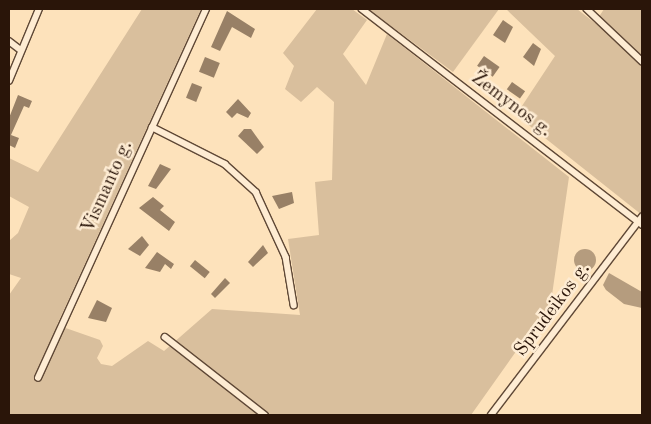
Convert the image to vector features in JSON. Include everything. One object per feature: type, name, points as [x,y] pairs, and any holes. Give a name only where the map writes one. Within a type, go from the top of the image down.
[{"type":"street","points":[[9,81],[38,9]]},
{"type":"street","name":"Vismanto g.","points":[[38,378],[206,9]]},
{"type":"street","name":"Žemynos g.","points":[[362,9],[641,221]]},
{"type":"street","points":[[587,9],[642,61]]},
{"type":"street","points":[[9,41],[21,50]]},
{"type":"street","points":[[152,127],[225,164],[256,192],[284,250],[294,305]]},
{"type":"street","name":"Sprudeikos g.","points":[[492,415],[641,221]]},
{"type":"street","points":[[164,337],[265,415]]},
{"type":"shaded area","points":[[142,9],[201,9],[57,325],[100,340],[103,346],[97,358],[101,364],[112,366],[148,341],[164,351],[212,309],[300,315],[288,239],[319,235],[315,182],[332,180],[334,102],[317,87],[301,102],[285,89],[294,66],[283,53],[317,9],[352,9],[367,20],[343,54],[366,85],[387,34],[569,177],[551,302],[471,415],[9,415],[9,295],[21,278],[9,274],[9,241],[18,233],[29,207],[9,196],[9,158],[38,172]]},
{"type":"shaded area","points":[[368,9],[499,9],[453,72]]},
{"type":"shaded area","points":[[506,9],[577,9],[595,23],[604,9],[642,9],[642,215],[516,115],[555,56]]},
{"type":"shaded area","points":[[585,249],[593,252],[596,260],[593,268],[585,271],[577,268],[574,260],[577,252]]},
{"type":"shaded area","points":[[609,273],[642,292],[642,308],[624,304],[606,290],[603,285]]},
{"type":"building","points":[[227,11],[255,29],[251,38],[232,27],[220,51],[211,47]]},
{"type":"building","points":[[503,20],[513,27],[505,43],[493,35]]},
{"type":"building","points":[[533,43],[541,49],[534,66],[523,57]]},
{"type":"building","points":[[484,56],[500,67],[493,77],[477,66]]},
{"type":"building","points":[[205,57],[220,63],[214,78],[199,72]]},
{"type":"building","points":[[512,82],[525,91],[520,99],[507,89]]},
{"type":"building","points":[[192,83],[202,87],[196,102],[186,98]]},
{"type":"building","points":[[18,95],[32,101],[29,108],[24,106],[11,135],[19,138],[15,148],[9,145],[9,118]]},
{"type":"building","points":[[238,99],[251,113],[248,118],[237,113],[232,118],[226,112]]},
{"type":"building","points":[[244,129],[251,129],[264,147],[257,154],[238,136]]},
{"type":"building","points":[[160,164],[171,169],[156,189],[148,186]]},
{"type":"building","points":[[292,192],[294,203],[279,209],[272,196]]},
{"type":"building","points":[[153,197],[164,206],[160,210],[175,222],[169,231],[139,208]]},
{"type":"building","points":[[142,236],[149,245],[140,256],[128,249]]},
{"type":"building","points":[[263,245],[268,253],[253,267],[248,262]]},
{"type":"building","points":[[157,252],[174,264],[171,269],[165,264],[160,272],[145,268]]},
{"type":"building","points":[[195,260],[210,272],[205,278],[190,266]]},
{"type":"building","points":[[225,278],[230,283],[215,298],[211,294]]},
{"type":"building","points":[[97,300],[112,308],[106,322],[88,318]]}]
